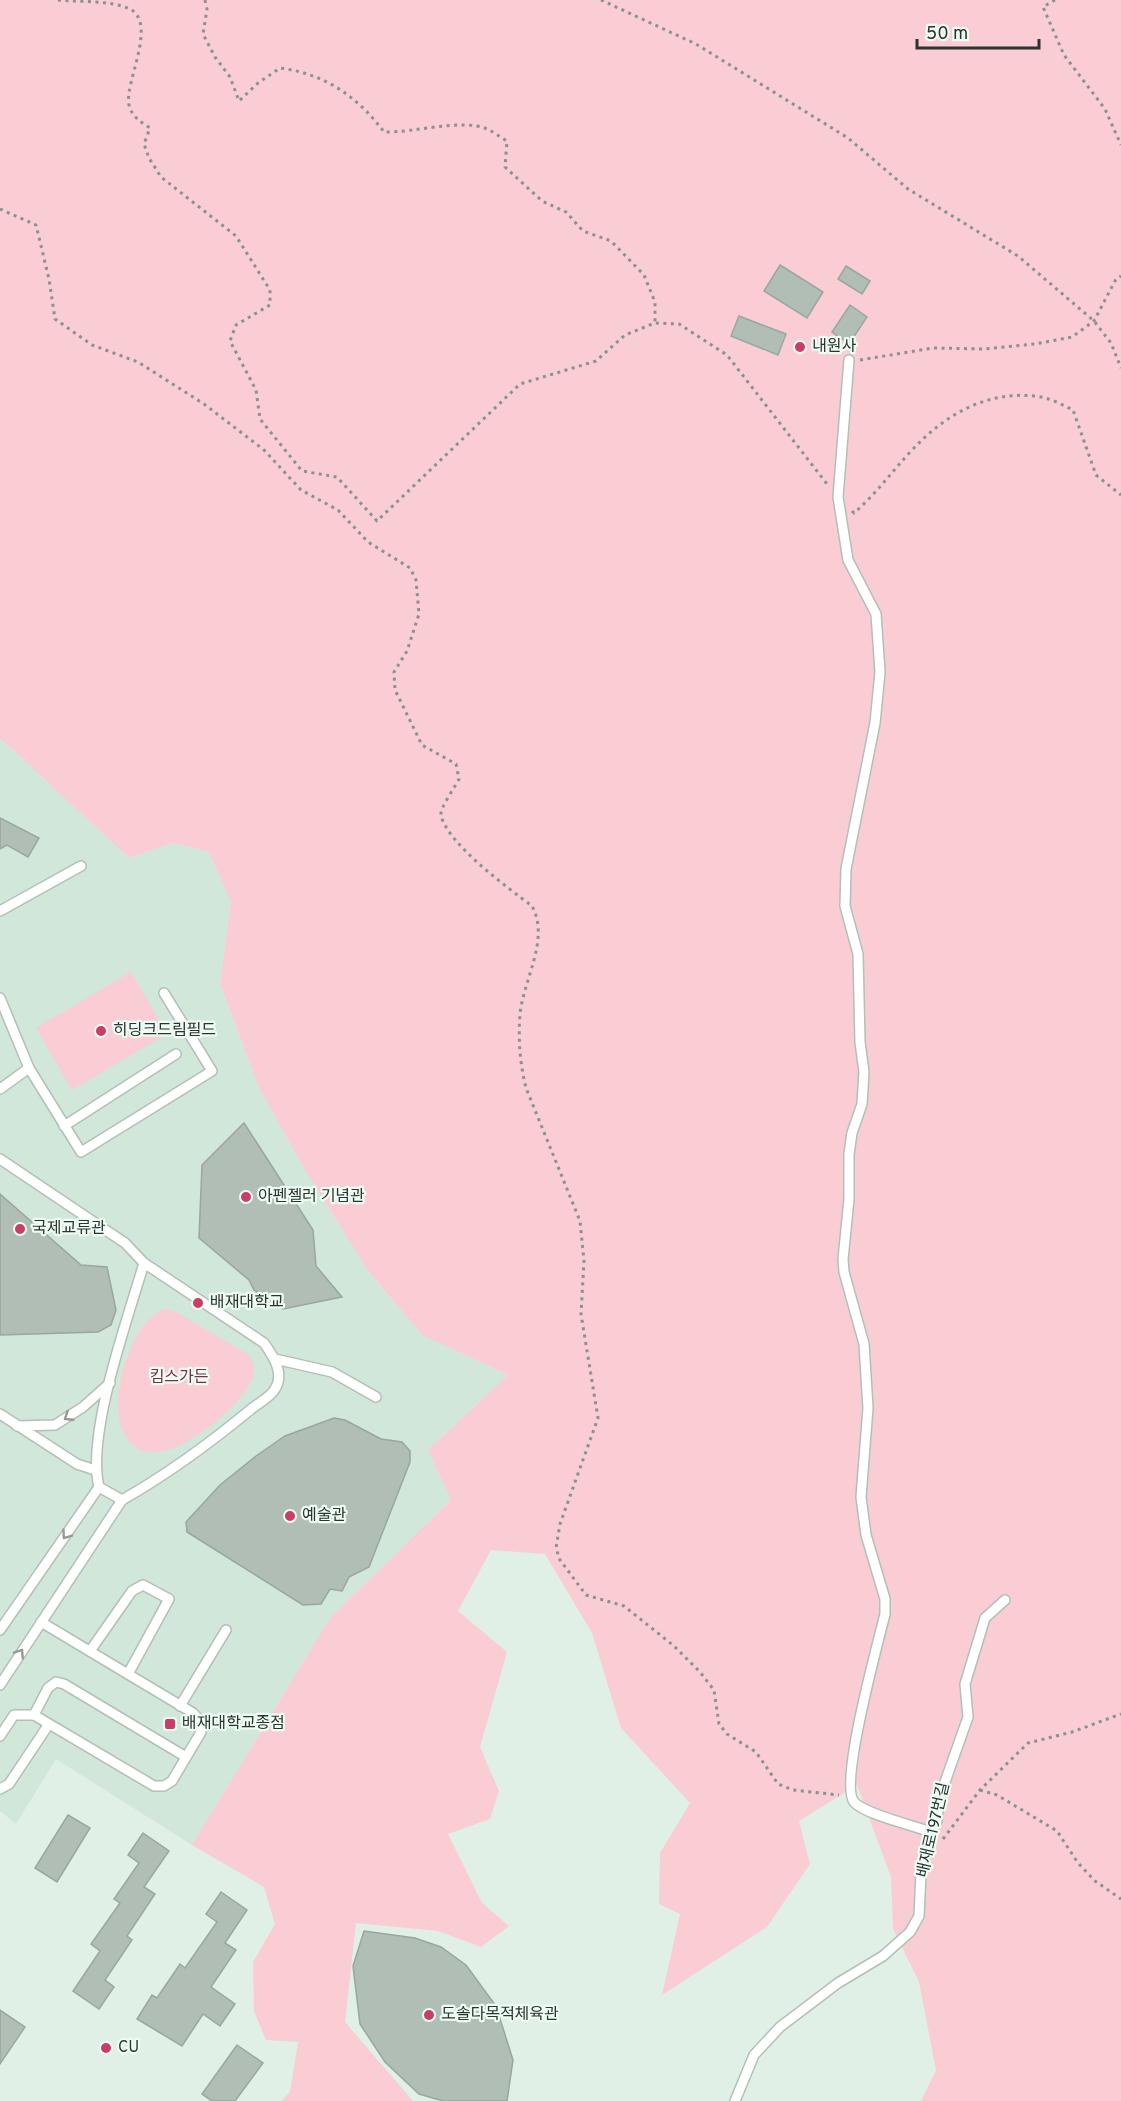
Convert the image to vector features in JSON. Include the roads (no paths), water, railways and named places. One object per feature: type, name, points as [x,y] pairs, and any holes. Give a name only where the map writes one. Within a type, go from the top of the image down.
[{"type":"lane","points":[[849,360],[838,497],[848,560],[876,614],[880,672],[875,723],[846,868],[845,906],[858,954],[860,1042],[864,1072],[862,1104],[852,1133],[849,1154],[844,1272],[864,1344],[868,1408],[861,1497],[866,1535],[885,1599],[885,1614],[850,1767],[853,1801],[885,1817],[931,1832]]},
{"type":"lane","points":[[0,911],[81,866]]},
{"type":"lane","points":[[0,998],[28,1068],[81,1152],[212,1071],[164,993]]},
{"type":"lane","points":[[64,1126],[176,1054]]},
{"type":"lane","points":[[0,1089],[28,1068]]},
{"type":"lane","points":[[0,1159],[124,1244],[144,1263],[264,1343],[275,1359],[279,1374],[275,1390],[218,1437],[122,1500],[0,1685]]},
{"type":"lane","points":[[122,1500],[99,1487],[95,1470],[104,1407],[144,1263]]},
{"type":"lane","points":[[275,1359],[332,1372],[376,1397]]},
{"type":"lane","points":[[17,1426],[56,1425],[83,1407],[110,1383]]},
{"type":"lane","points":[[0,1414],[76,1464],[95,1470]]},
{"type":"lane","points":[[0,1630],[99,1487]]},
{"type":"lane","points":[[90,1652],[132,1591],[143,1585],[169,1599],[128,1674]]},
{"type":"lane","name":"배재로197번길","points":[[735,2101],[754,2055],[780,2027],[838,1983],[883,1956],[910,1932],[919,1916],[921,1874],[927,1846],[931,1832],[938,1821],[939,1798],[968,1717],[965,1684],[985,1618],[1005,1600]]},
{"type":"lane","points":[[0,1736],[14,1715],[34,1715],[154,1786],[164,1786],[172,1781],[201,1732],[200,1721],[180,1706],[40,1622]]},
{"type":"lane","points":[[180,1706],[226,1630]]},
{"type":"lane","points":[[34,1715],[48,1688],[56,1682],[64,1684],[186,1757]]},
{"type":"lane","points":[[0,1789],[9,1784],[49,1724]]},
{"type":"place","name":"내원사","points":[[800,347]]},
{"type":"place","name":"히딩크드림필드","points":[[101,1031]]},
{"type":"place","name":"아펜젤러 기념관","points":[[246,1197]]},
{"type":"place","name":"국제교류관","points":[[20,1229]]},
{"type":"place","name":"배재대학교","points":[[198,1303]]},
{"type":"place","name":"예술관","points":[[290,1516]]},
{"type":"place","name":"배재대학교종점","points":[[170,1724]]},
{"type":"place","name":"도솔다목적체육관","points":[[429,2015]]},
{"type":"place","name":"CU","points":[[106,2048]]},
{"type":"park label","name":"킴스가든","points":[[179,1378]]}]
